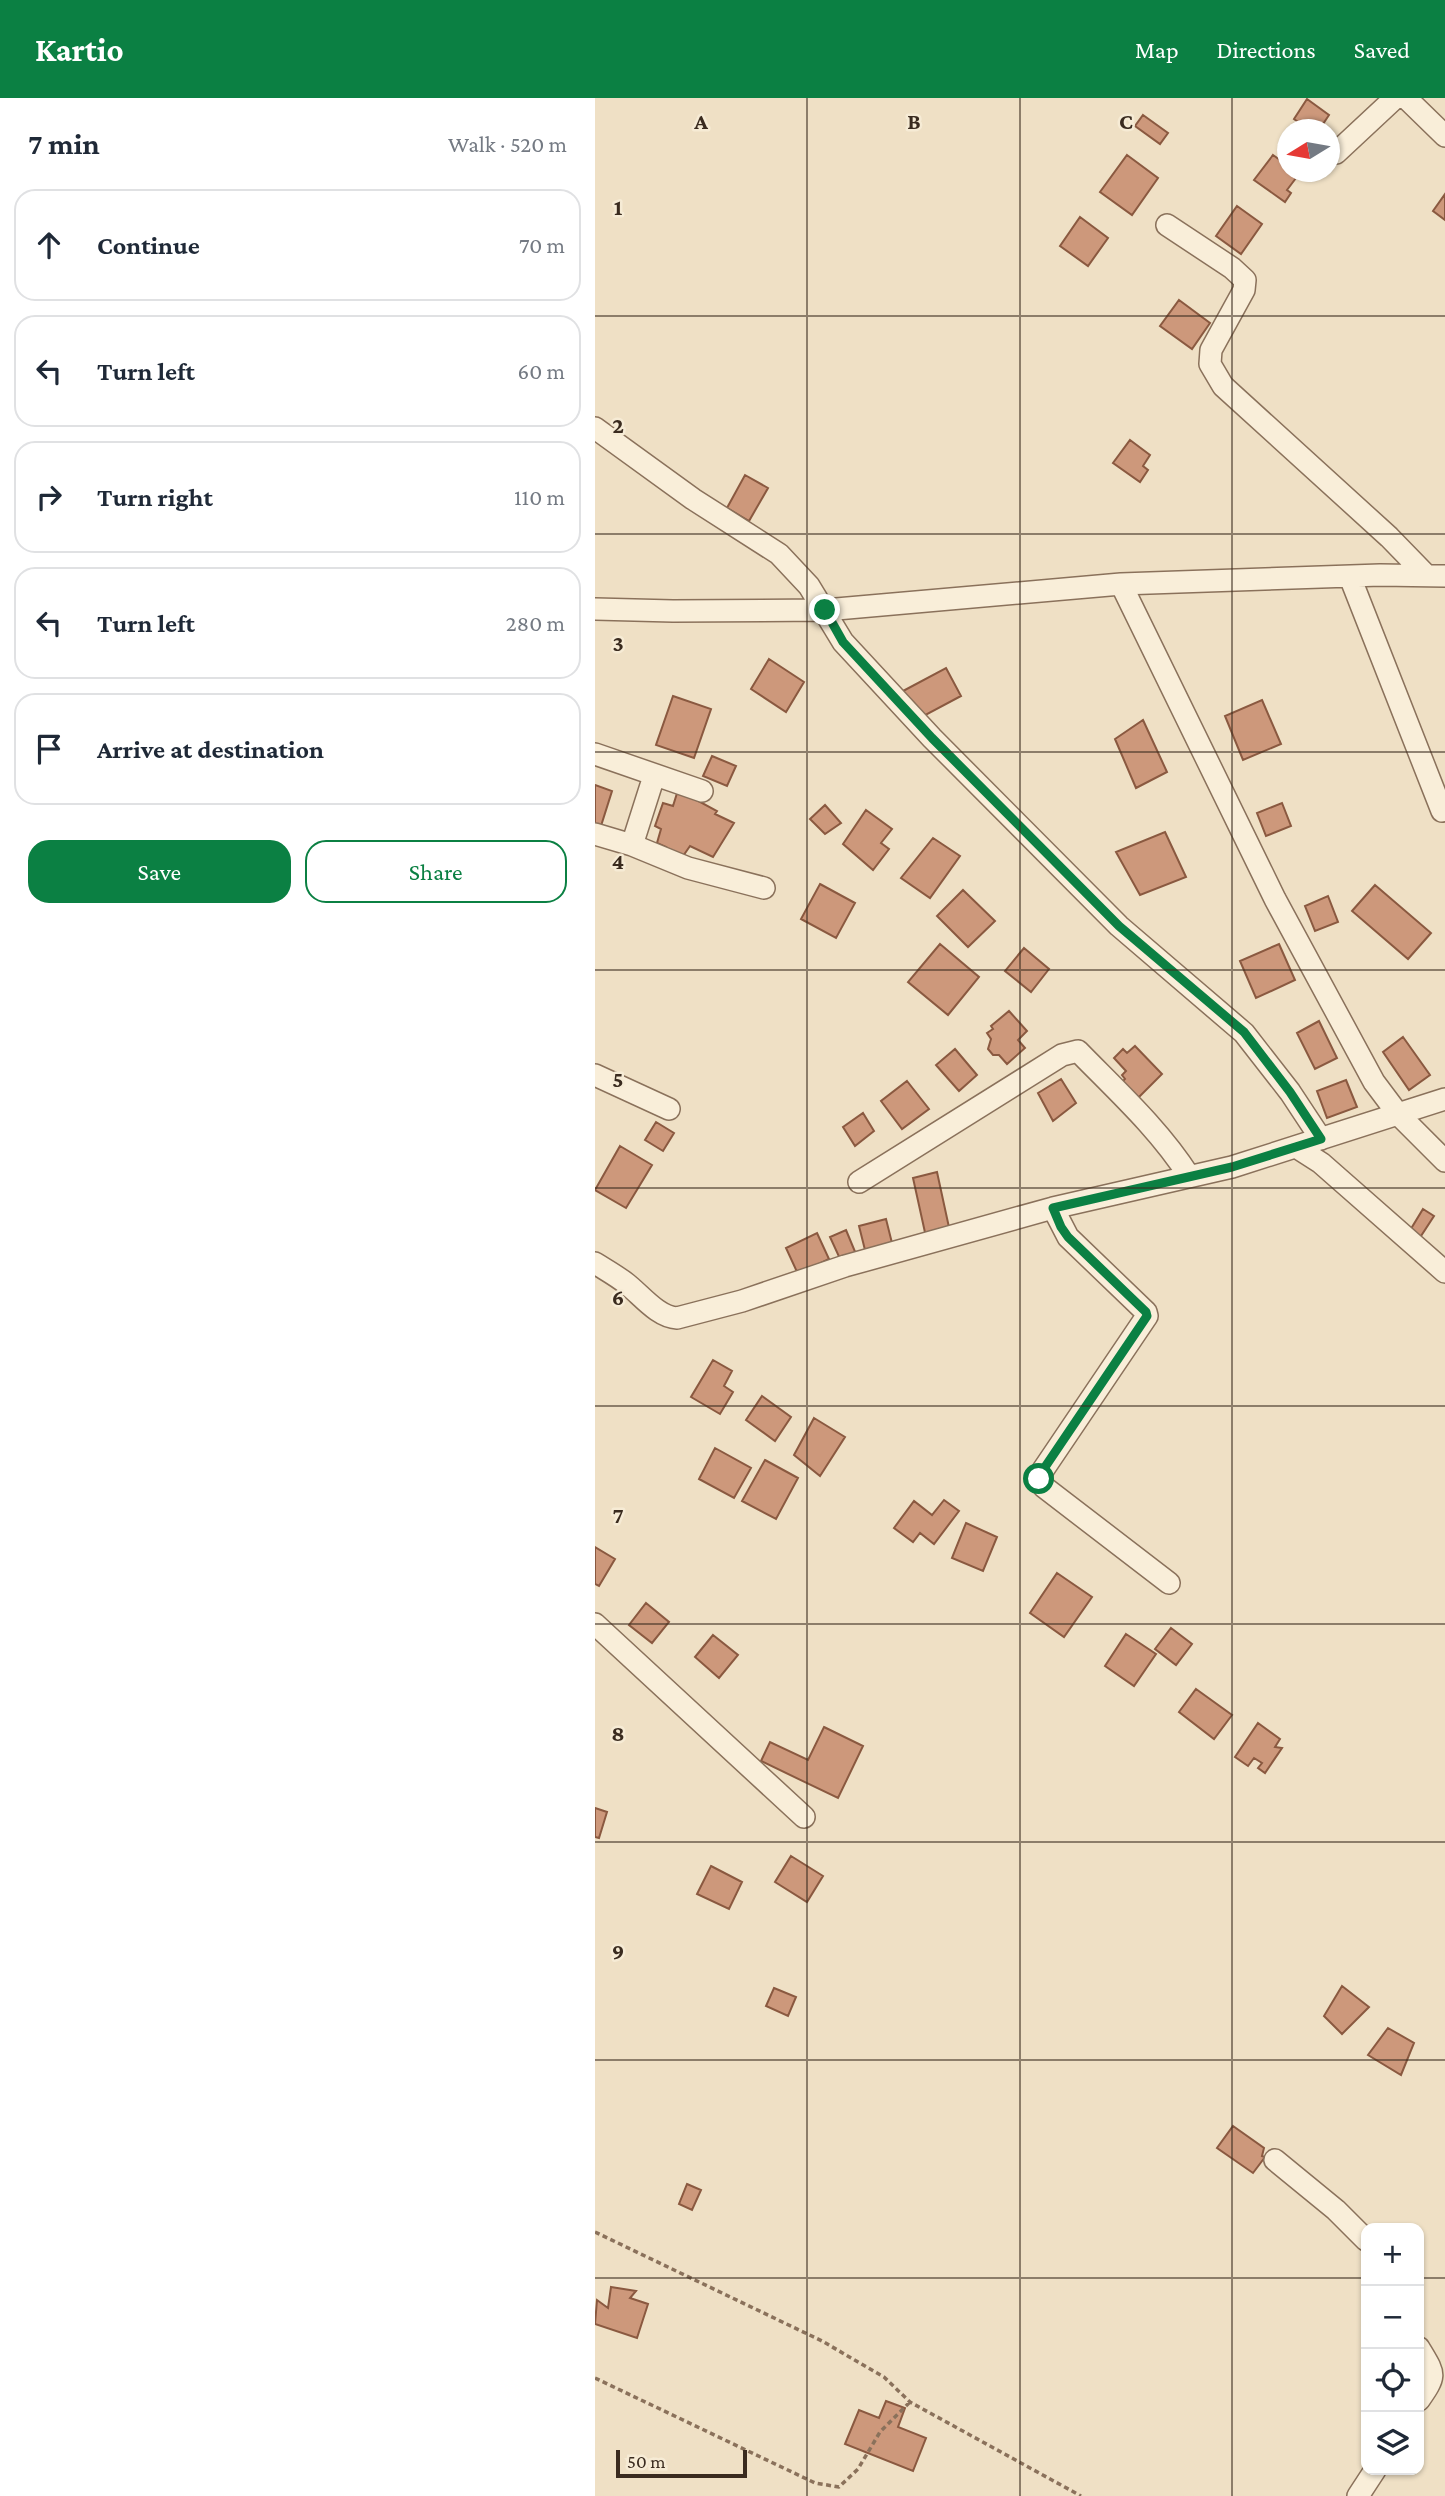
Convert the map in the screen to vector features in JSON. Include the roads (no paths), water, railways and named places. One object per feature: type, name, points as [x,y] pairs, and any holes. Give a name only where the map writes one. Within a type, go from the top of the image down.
[{"type":"street","points":[[1340,149],[1395,98]]},
{"type":"street","points":[[1406,98],[1445,136]]},
{"type":"street","points":[[1167,225],[1232,268],[1245,280],[1244,290],[1211,350],[1210,364],[1223,386],[1389,537],[1435,575]]},
{"type":"street","points":[[595,428],[693,499],[779,554],[809,586],[843,642],[932,738],[1119,926],[1244,1032],[1290,1092],[1321,1139]]},
{"type":"street","points":[[595,609],[825,610],[1121,584],[1435,575]]},
{"type":"street","points":[[1349,577],[1442,811]]},
{"type":"street","points":[[1121,584],[1275,899],[1374,1082],[1398,1114],[1445,1161]]},
{"type":"street","points":[[595,754],[702,791]]},
{"type":"street","points":[[632,845],[654,776]]},
{"type":"street","points":[[595,834],[632,845],[688,868],[764,888]]},
{"type":"street","points":[[859,1182],[1062,1055],[1073,1051],[1078,1051],[1136,1109],[1176,1155],[1189,1176]]},
{"type":"street","points":[[595,1075],[669,1110]]},
{"type":"street","points":[[595,1263],[626,1283],[657,1310],[668,1317],[677,1318],[742,1301],[845,1266],[1053,1208],[1232,1167],[1445,1099]]},
{"type":"street","points":[[1296,1147],[1332,1172],[1445,1272]]},
{"type":"street","points":[[1053,1208],[1068,1237],[1146,1312],[1147,1316],[1043,1470],[1040,1482],[1169,1583]]},
{"type":"street","points":[[595,1624],[804,1817]]},
{"type":"street","points":[[1275,2160],[1336,2210],[1361,2235]]},
{"type":"street","points":[[1424,2357],[1433,2373],[1432,2381],[1424,2393]]},
{"type":"street","points":[[1358,2496],[1372,2475]]}]
